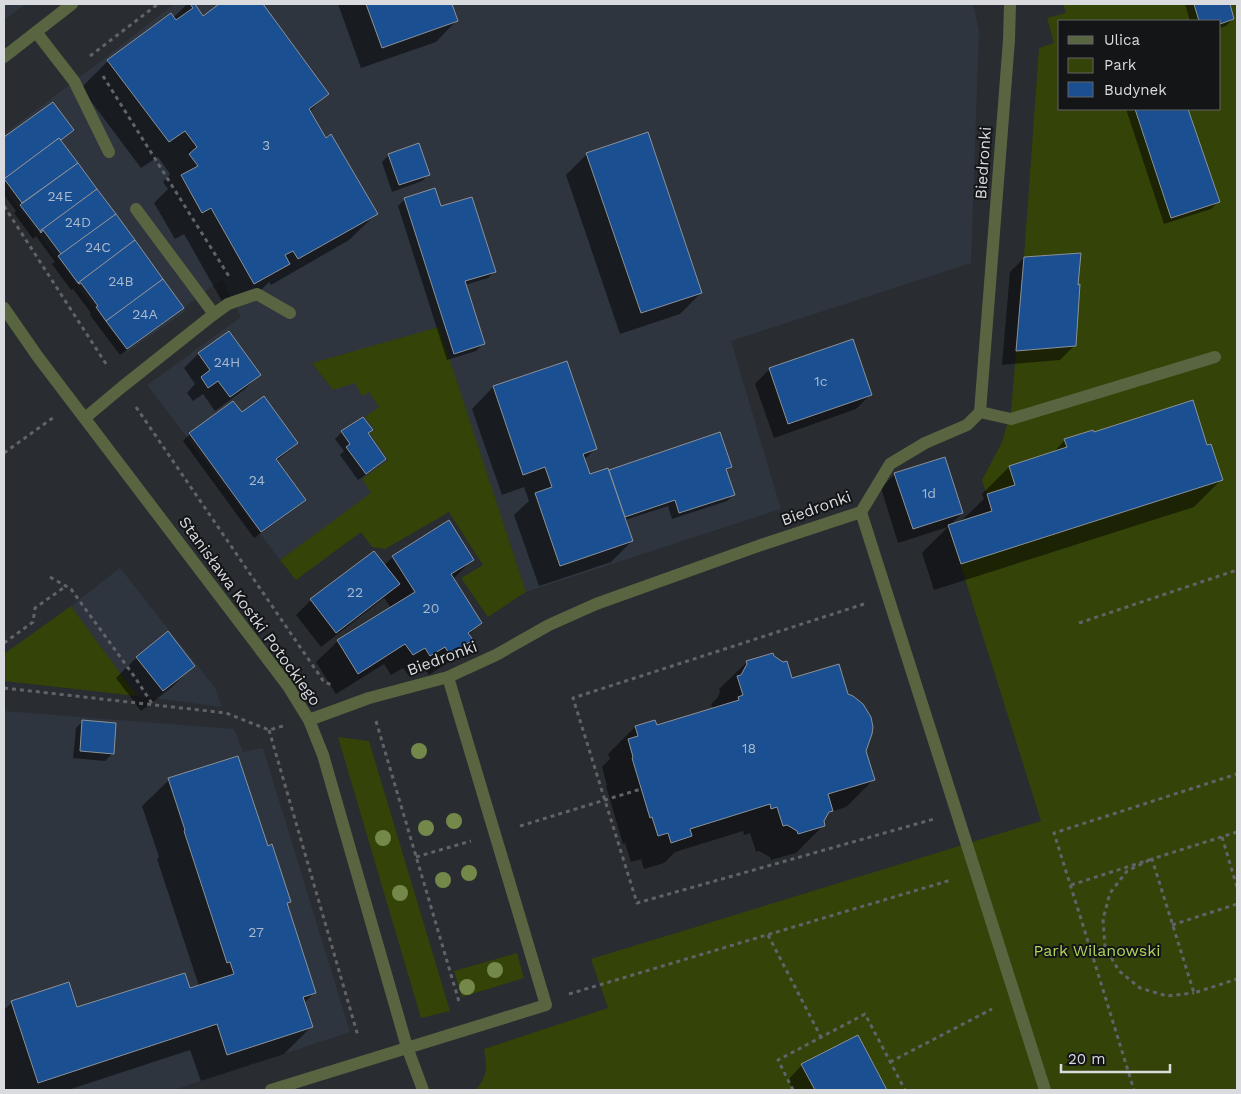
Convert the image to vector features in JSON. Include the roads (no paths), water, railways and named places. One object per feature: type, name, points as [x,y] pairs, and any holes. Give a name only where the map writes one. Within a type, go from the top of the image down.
[{"type":"street","points":[[4,57],[72,4]]},
{"type":"street","name":"Biedronki","points":[[309,720],[369,698],[448,677],[496,655],[548,625],[596,604],[764,544],[862,512],[890,464],[925,443],[967,425],[980,412],[1009,40],[1010,4]]},
{"type":"street","points":[[36,32],[74,81],[109,152]]},
{"type":"street","points":[[136,209],[214,314]]},
{"type":"street","points":[[85,418],[228,304],[257,294],[290,313]]},
{"type":"street","name":"Stanisława Kostki Potockiego","points":[[4,308],[38,357],[288,686],[309,720],[323,755],[407,1047],[423,1090]]},
{"type":"street","points":[[980,412],[1011,419],[1215,357]]},
{"type":"street","points":[[862,512],[1045,1090]]},
{"type":"street","points":[[271,1090],[546,1005],[448,677]]},
{"type":"park label","name":"Park Wilanowski","points":[[1097,950]]}]
